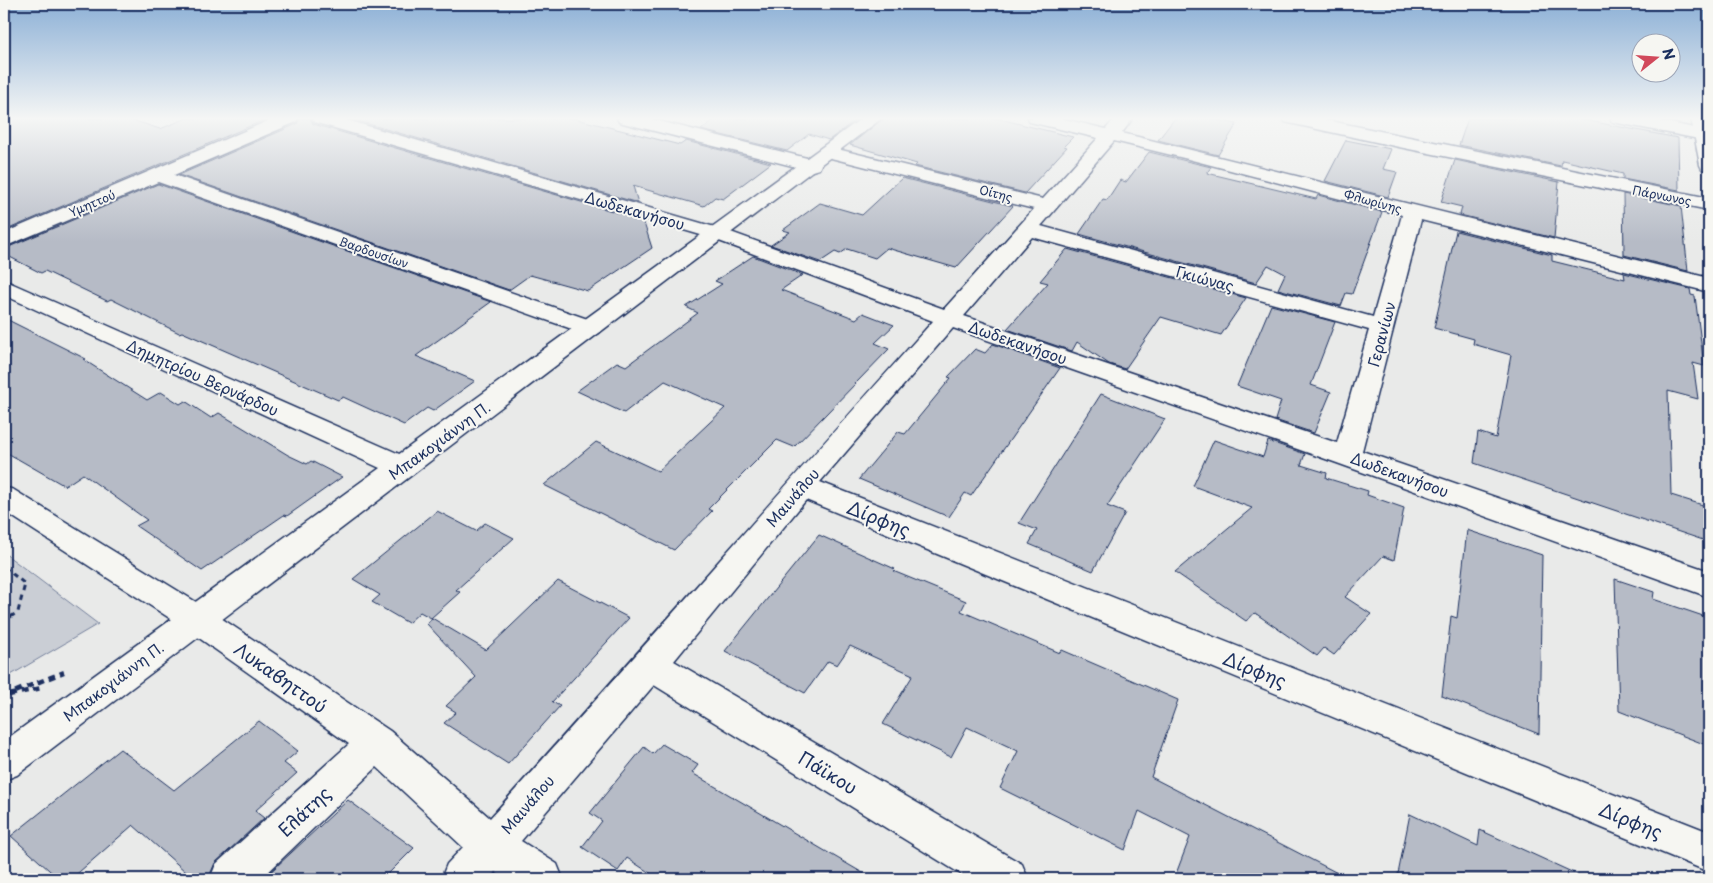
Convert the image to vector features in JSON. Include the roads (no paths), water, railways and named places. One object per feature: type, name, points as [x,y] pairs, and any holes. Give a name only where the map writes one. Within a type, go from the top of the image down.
[{"type":"street","name":"Υμηττού","points":[[4,241],[194,159]]},
{"type":"street","name":"Δωδεκανήσου","points":[[461,159],[718,234],[949,319],[1347,456],[1709,584]]},
{"type":"street","name":"Μπακογιάννη Π.","points":[[4,763],[818,159]]},
{"type":"street","name":"Οίτης","points":[[826,159],[1046,206]]},
{"type":"street","name":"Μαινάλου","points":[[462,879],[650,665],[801,486],[1088,159]]},
{"type":"street","name":"Φλωρίνης","points":[[1232,159],[1413,212],[1709,285]]},
{"type":"street","name":"Πάρνωνος","points":[[1485,159],[1709,204]]},
{"type":"street","name":"Βαρδουσίων","points":[[157,175],[591,328]]},
{"type":"street","name":"Γερανίων","points":[[1347,456],[1413,212]]},
{"type":"street","name":"Γκιώνας","points":[[1027,229],[1383,327]]},
{"type":"street","name":"Δημητρίου Βερνάρδου","points":[[4,286],[403,467]]},
{"type":"street","name":"Δίρφης","points":[[801,486],[1709,852]]},
{"type":"street","name":"Λυκαβηττού","points":[[4,497],[197,619],[377,743],[491,845],[542,879]]},
{"type":"street","name":"Πάϊκου","points":[[650,665],[1006,879]]},
{"type":"street","name":"Ελάτης","points":[[231,879],[377,743]]}]
